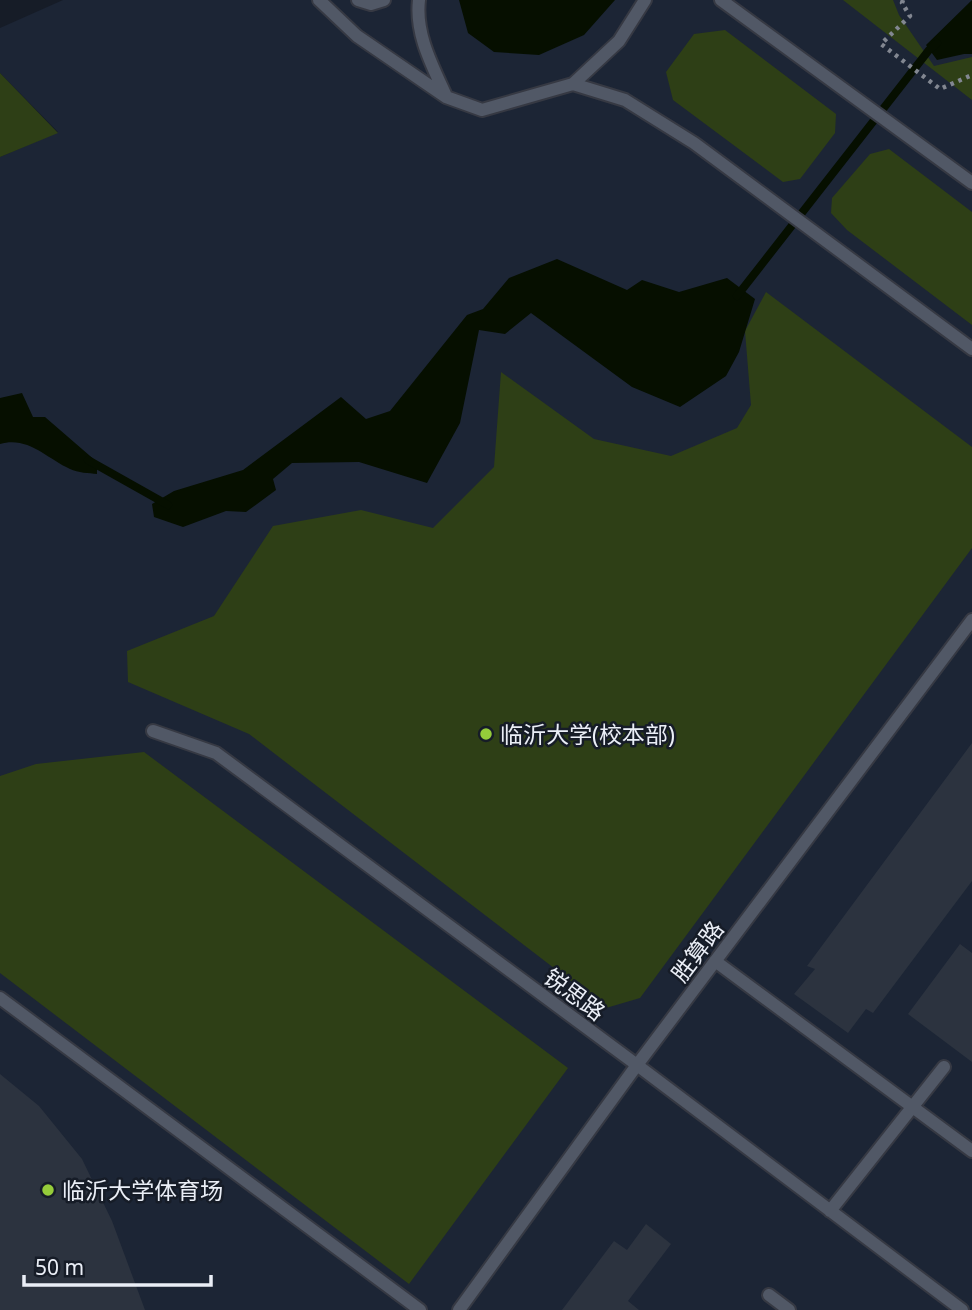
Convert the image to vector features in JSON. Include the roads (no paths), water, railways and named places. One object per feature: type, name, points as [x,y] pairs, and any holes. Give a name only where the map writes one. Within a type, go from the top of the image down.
[{"type":"lane","points":[[320,0],[357,36],[446,97],[482,110],[573,84],[619,41],[645,0]]},
{"type":"lane","points":[[358,0],[371,4],[384,0]]},
{"type":"lane","points":[[419,0],[417,18],[429,58],[446,97]]},
{"type":"lane","points":[[721,0],[972,184]]},
{"type":"lane","points":[[573,84],[625,100],[694,143],[972,349]]},
{"type":"lane","name":"胜算路","points":[[459,1310],[637,1065],[972,620]]},
{"type":"lane","name":"锐思路","points":[[153,730],[216,753],[962,1310]]},
{"type":"lane","points":[[715,961],[972,1151]]},
{"type":"lane","points":[[0,998],[420,1310]]},
{"type":"lane","points":[[830,1211],[944,1067]]},
{"type":"lane","points":[[769,1295],[789,1310]]},
{"type":"waterway","points":[[737,296],[937,43]]},
{"type":"waterway","points":[[88,460],[168,505]]},
{"type":"place","name":"临沂大学(校本部)","points":[[486,734]]},
{"type":"place","name":"临沂大学体育场","points":[[48,1190]]}]
